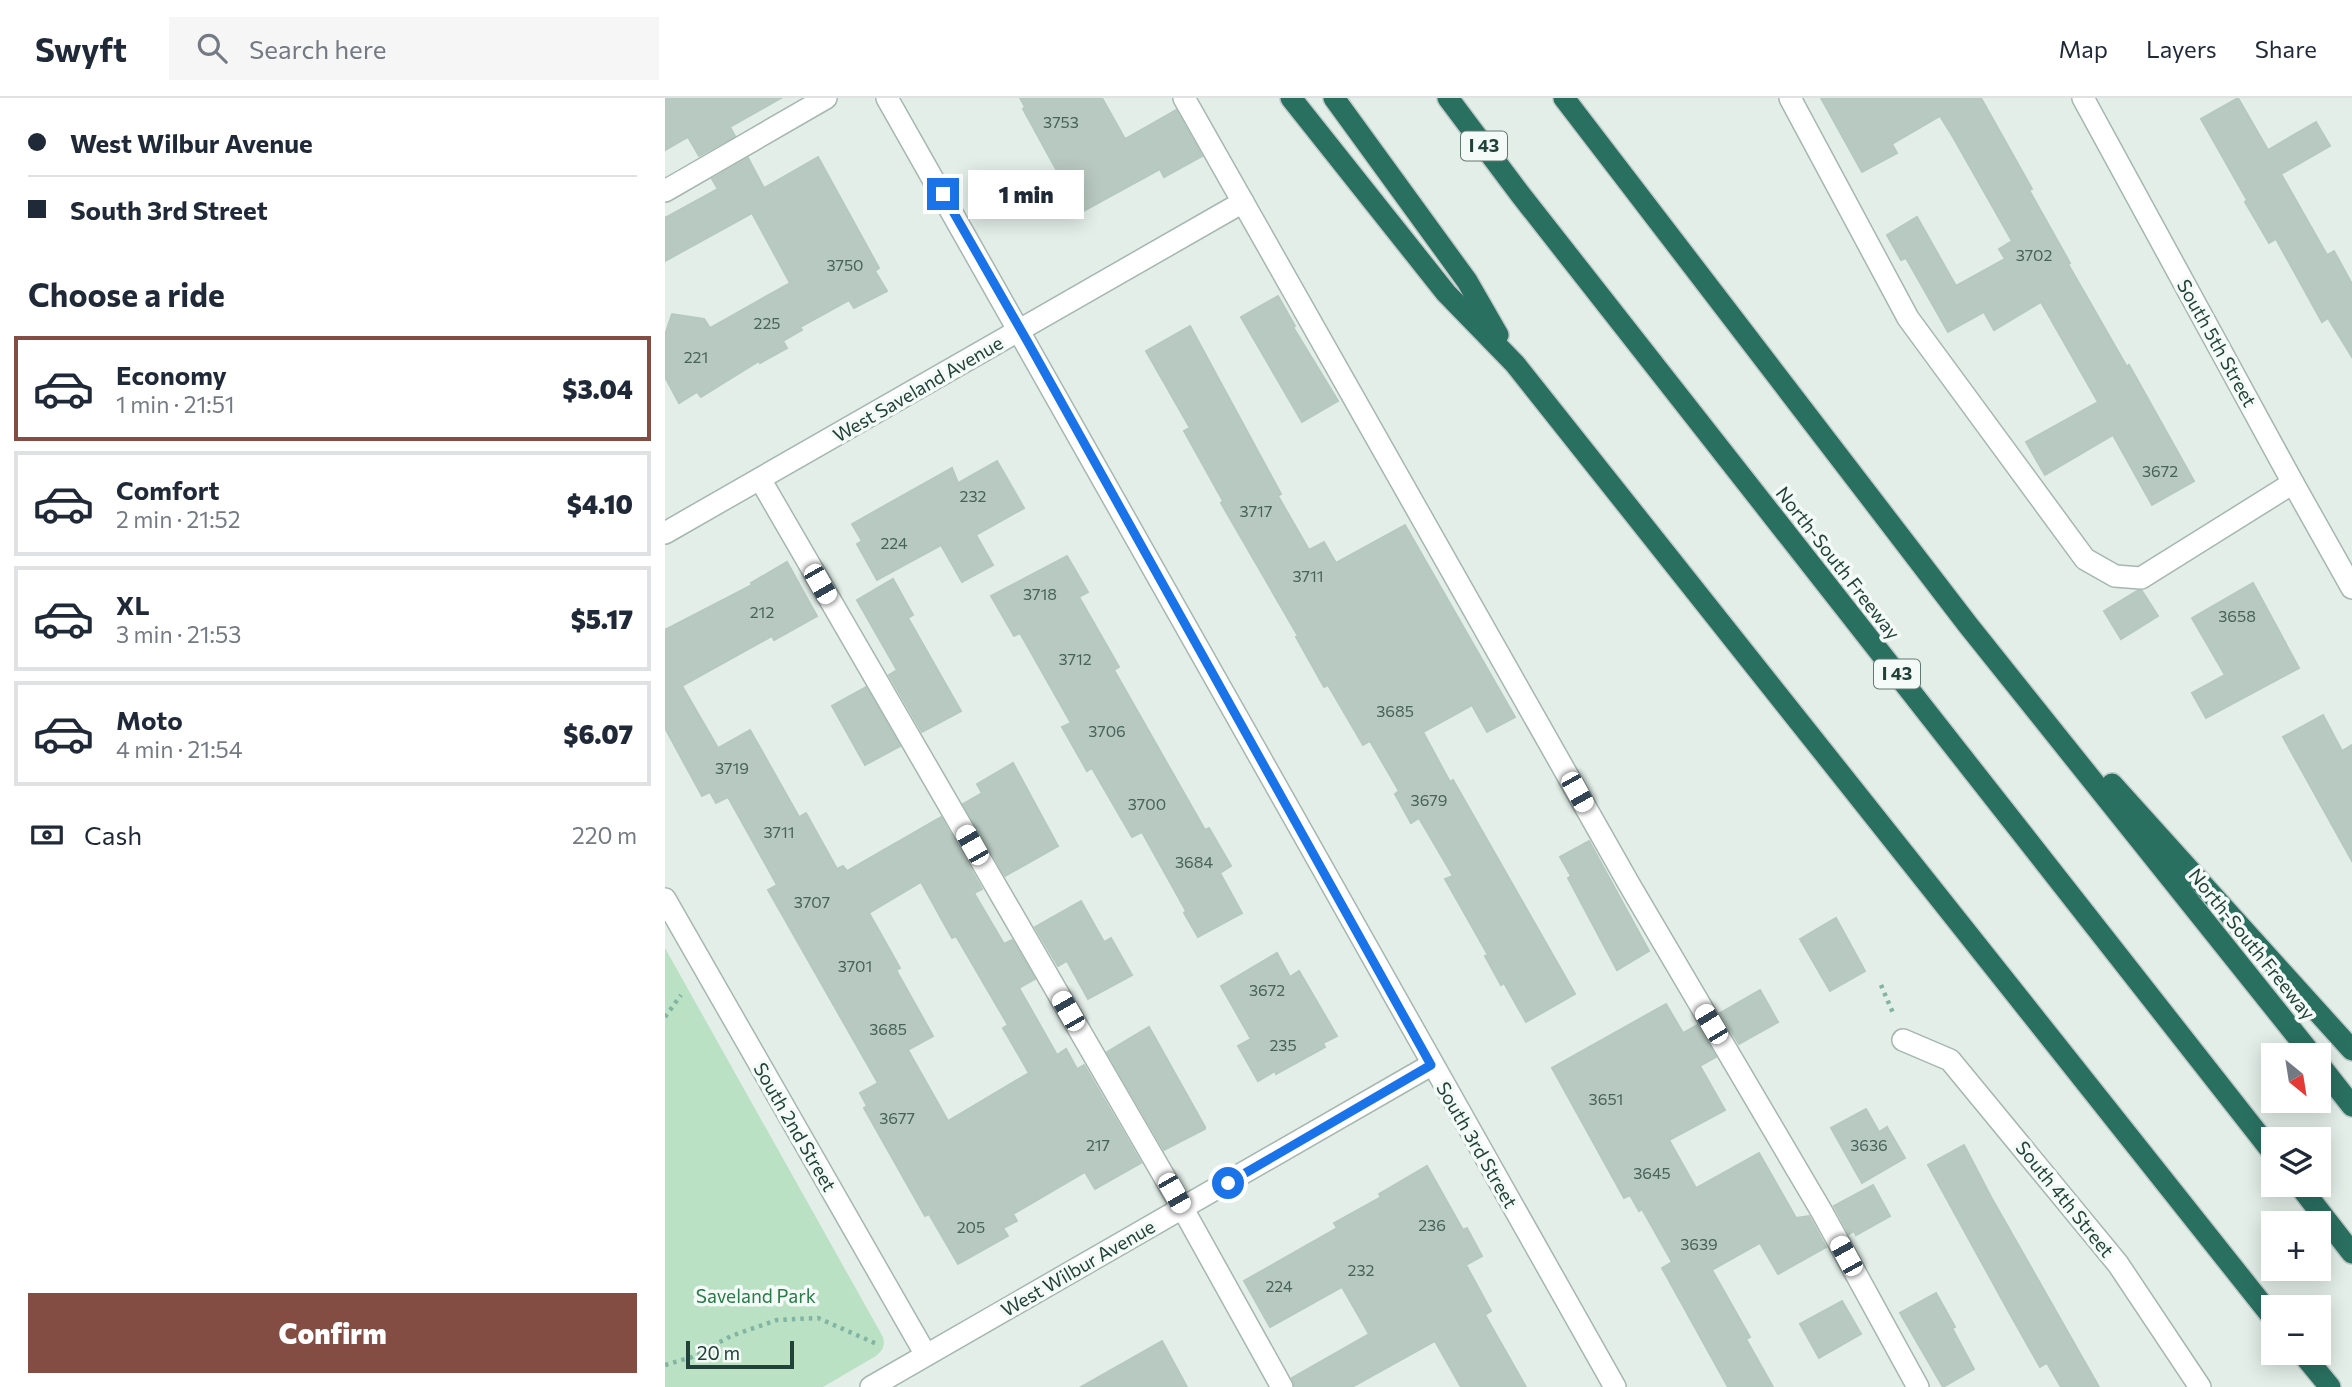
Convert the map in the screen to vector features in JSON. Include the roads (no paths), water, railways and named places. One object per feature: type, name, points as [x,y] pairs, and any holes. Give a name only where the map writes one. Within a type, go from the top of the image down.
[{"type":"highway","points":[[1291,98],[1447,293],[1515,364],[2261,1303]]},
{"type":"highway","points":[[1335,98],[1468,281],[1515,364]]},
{"type":"highway","name":"North-South Freeway","points":[[1448,98],[1520,194],[2261,1138]]},
{"type":"highway","name":"North-South Freeway","points":[[1564,98],[1968,625],[2302,1043]]},
{"type":"highway","points":[[1968,625],[2352,1050]]},
{"type":"highway","points":[[2331,1079],[2352,1106]]},
{"type":"highway","points":[[2308,1197],[2352,1253]]},
{"type":"highway","points":[[2312,1365],[2330,1387]]},
{"type":"street","points":[[665,191],[825,98]]},
{"type":"street","name":"South 3rd Street","points":[[887,98],[1615,1387]]},
{"type":"street","points":[[1184,98],[1629,884],[1822,1212],[1918,1387]]},
{"type":"street","points":[[1790,98],[1908,318],[2085,559],[2115,576],[2141,578],[2293,483]]},
{"type":"street","name":"South 5th Street","points":[[2083,98],[2352,588]]},
{"type":"street","name":"West Saveland Avenue","points":[[665,533],[1243,202]]},
{"type":"street","points":[[760,479],[1183,1209],[1282,1387]]},
{"type":"street","name":"South 2nd Street","points":[[665,899],[926,1355]]},
{"type":"street","name":"South 4th Street","points":[[1903,1040],[1950,1060],[2118,1264],[2200,1387]]},
{"type":"street","name":"West Wilbur Avenue","points":[[871,1387],[1431,1065]]},
{"type":"park label","name":"Saveland Park","points":[[756,1296]]}]
